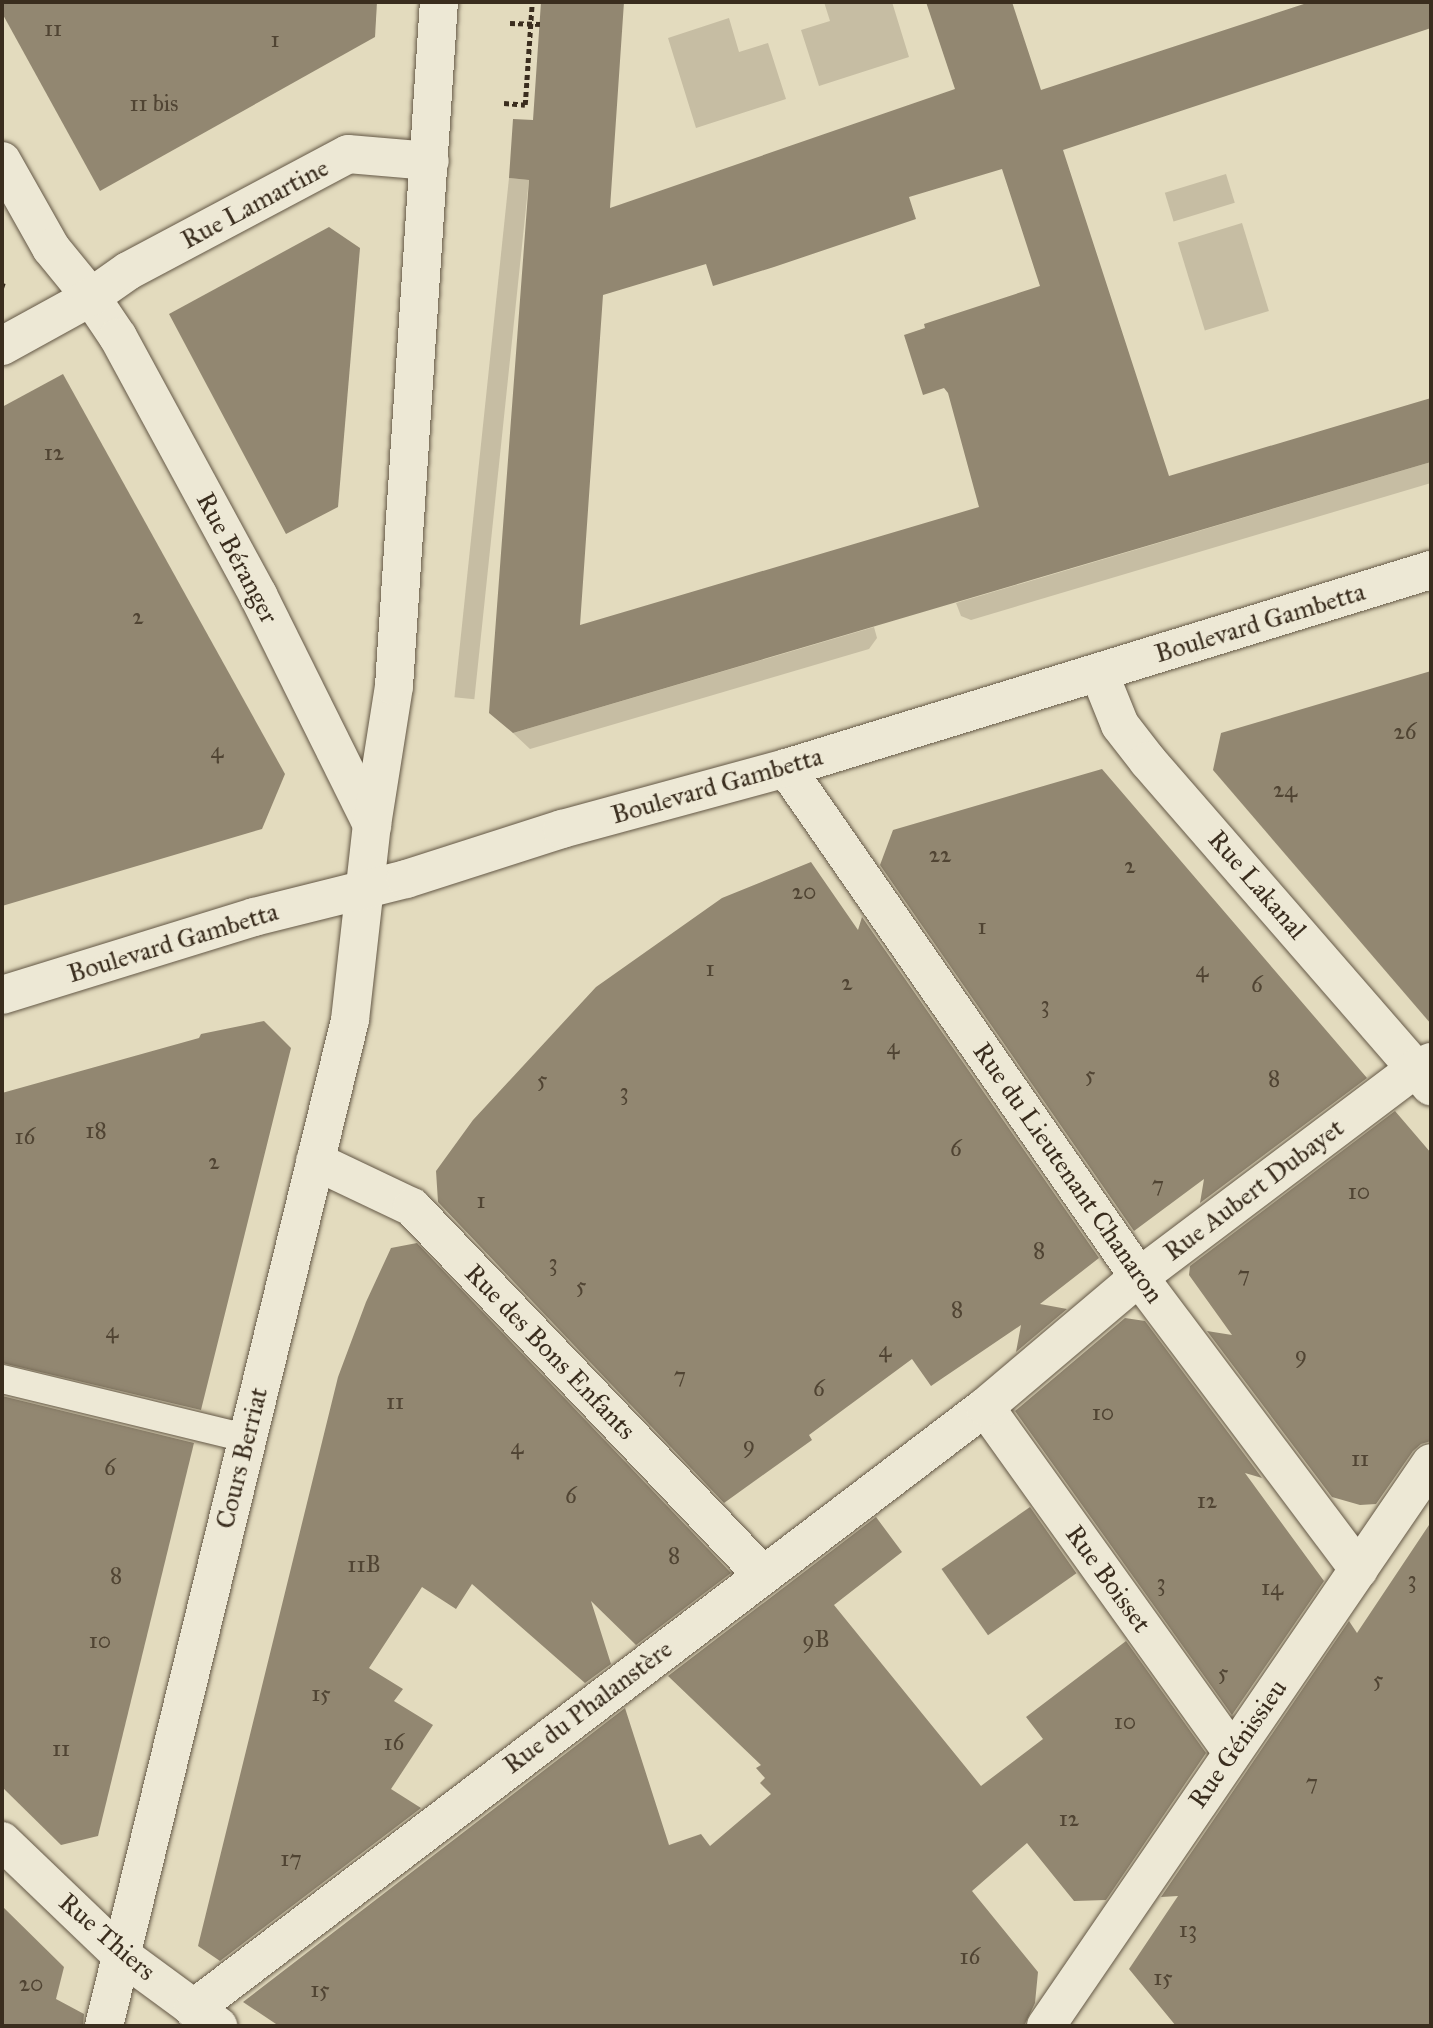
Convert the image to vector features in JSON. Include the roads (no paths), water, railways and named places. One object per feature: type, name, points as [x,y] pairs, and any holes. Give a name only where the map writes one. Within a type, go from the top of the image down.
[{"type":"street","name":"Cours Berriat","points":[[104,2026],[350,1020],[372,825],[394,686],[439,2]]},
{"type":"street","name":"Rue Lamartine","points":[[2,346],[91,297],[128,271],[348,154],[430,160]]},
{"type":"street","name":"Rue Béranger","points":[[2,161],[51,248],[91,297],[118,337],[258,595],[372,825]]},
{"type":"street","name":"Boulevard Gambetta","points":[[2,995],[254,916],[406,879],[562,829],[786,768],[1431,570]]},
{"type":"street","name":"Rue Lakanal","points":[[1099,673],[1120,726],[1148,761],[1426,1072]]},
{"type":"street","name":"Rue du Lieutenant Chanaron","points":[[786,768],[1139,1277],[1359,1570]]},
{"type":"street","name":"Rue Aubert Dubayet","points":[[985,1407],[1139,1277],[1426,1072]]},
{"type":"street","name":"Rue des Bons Enfants","points":[[315,1161],[412,1207],[762,1574]]},
{"type":"street","name":"Rue du Phalanstère","points":[[205,2017],[762,1574],[985,1407]]},
{"type":"street","name":"Rue Boisset","points":[[985,1407],[1231,1751]]},
{"type":"street","name":"Rue Génissieu","points":[[1046,2026],[1231,1751],[1431,1463]]},
{"type":"street","name":"Rue Thiers","points":[[2,1841],[120,1954],[205,2017]]},
{"type":"lane","points":[[2,1379],[246,1438]]}]
